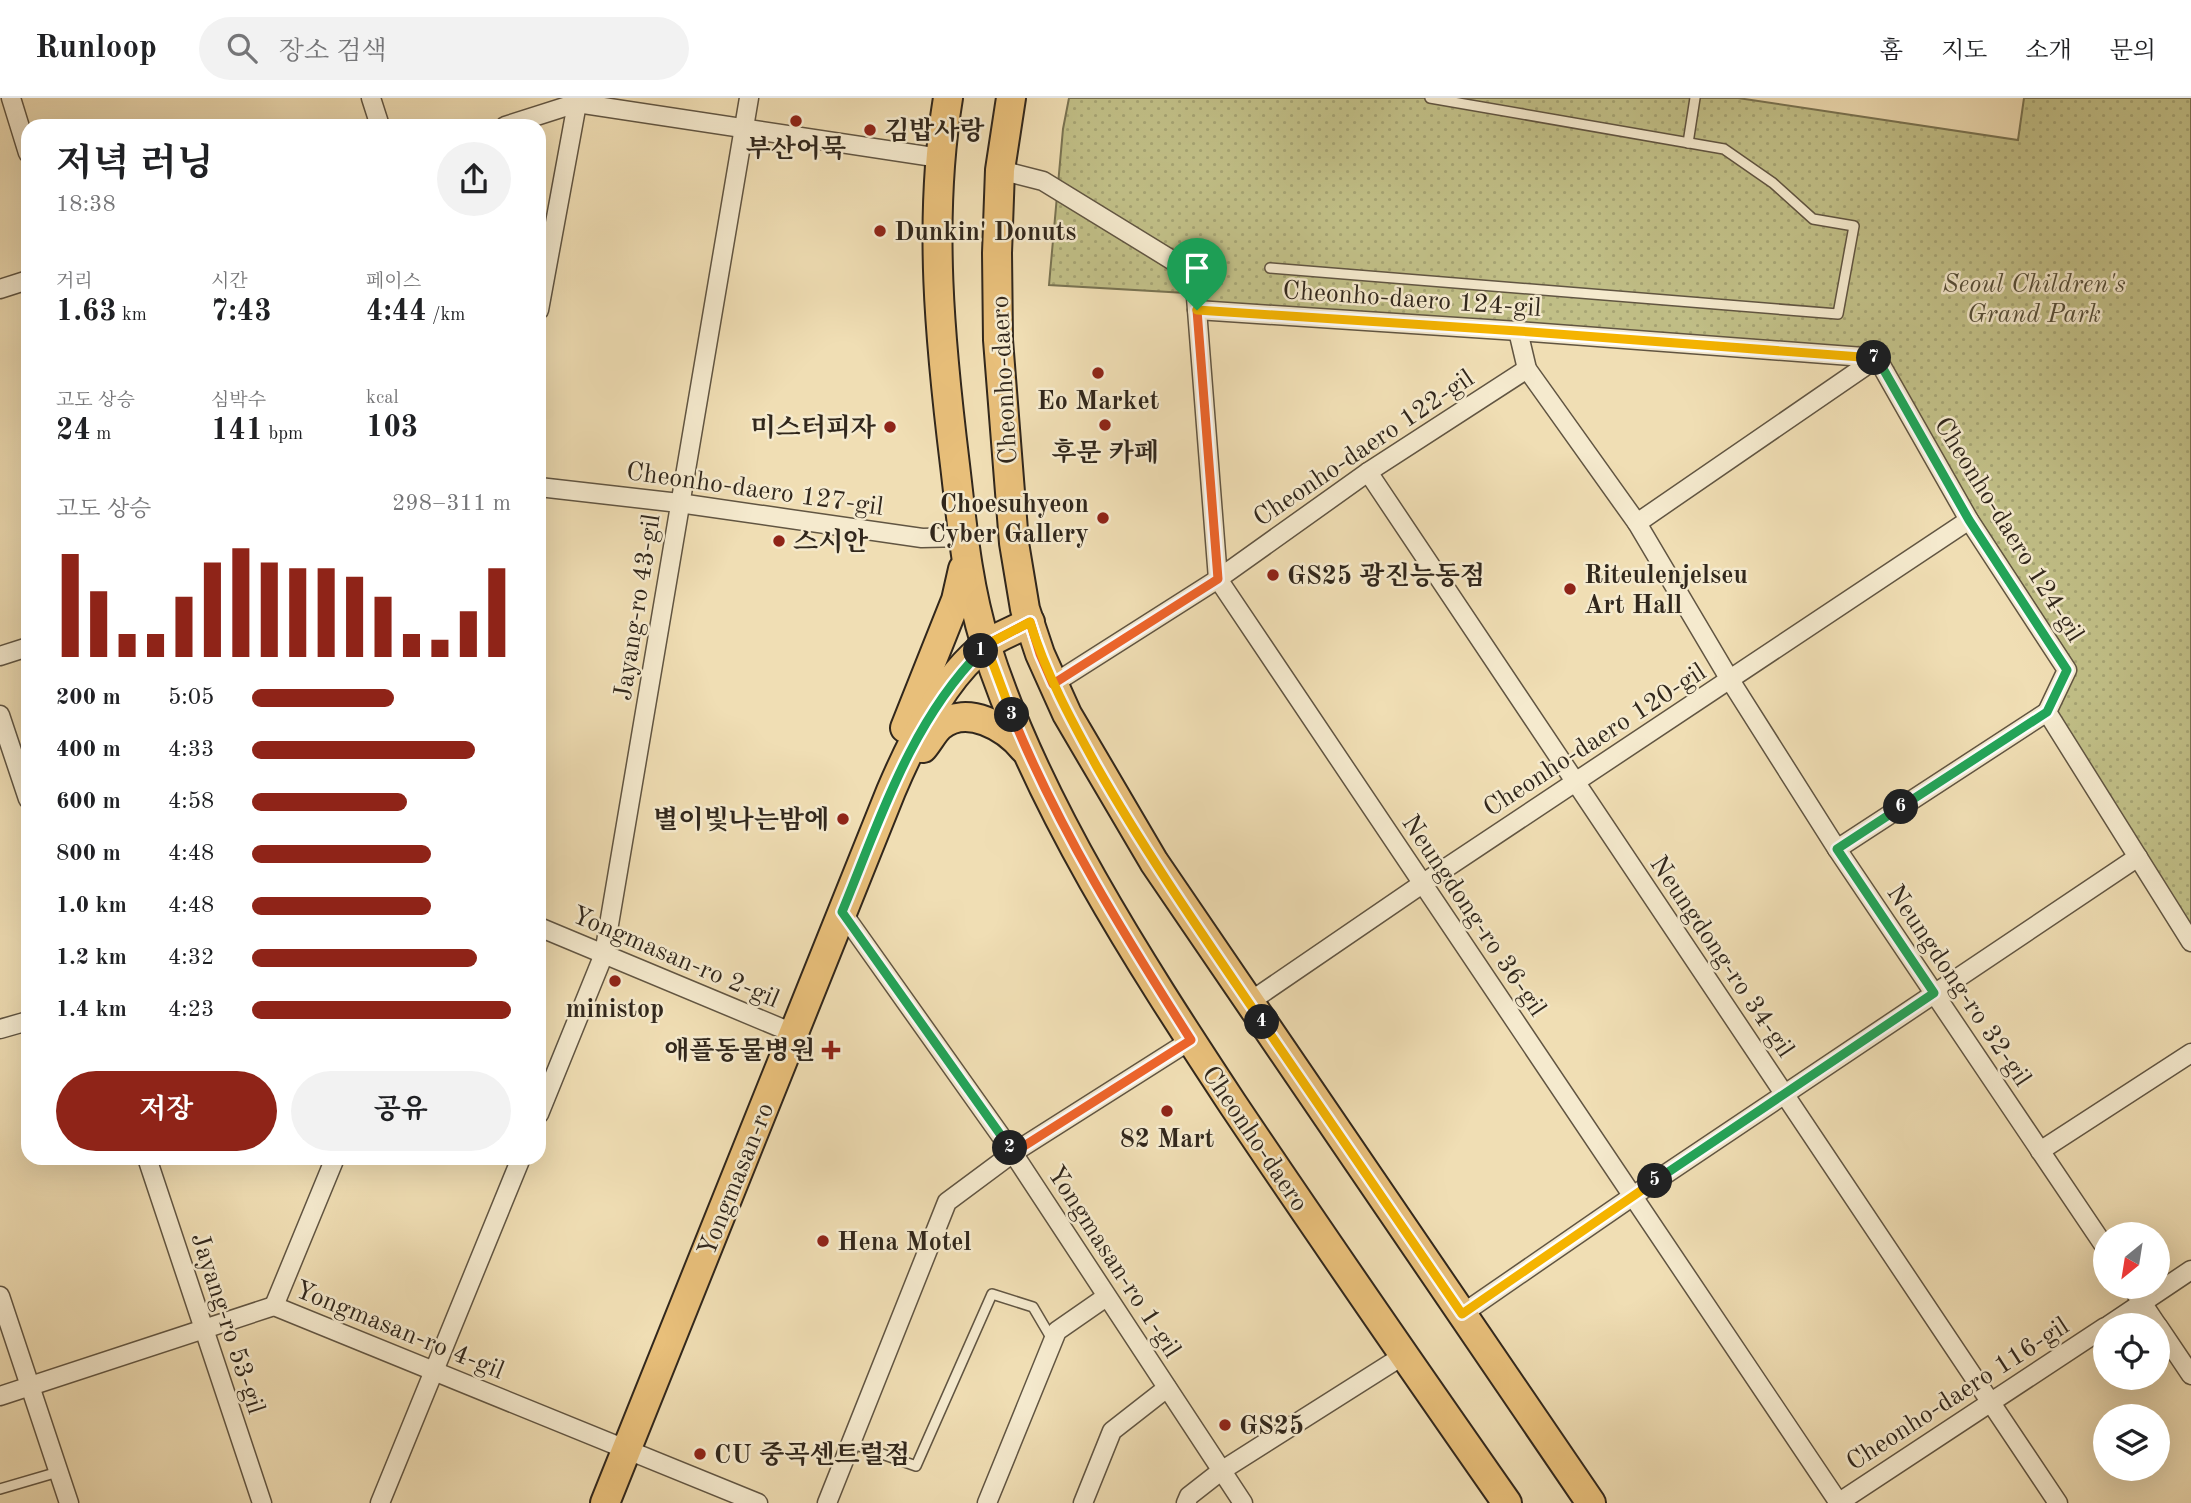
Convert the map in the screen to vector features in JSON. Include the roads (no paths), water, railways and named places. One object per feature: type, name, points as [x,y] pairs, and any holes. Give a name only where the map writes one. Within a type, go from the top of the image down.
[{"type":"main road","name":"Cheonho-daero","points":[[947,98],[940,158],[937,251],[940,305],[947,397],[970,585],[986,645],[1030,755],[1099,889],[1191,1040],[1507,1503]]},
{"type":"main road","name":"Cheonho-daero","points":[[1011,98],[1000,170],[997,253],[1003,417],[1014,543],[1030,622],[1040,654],[1100,772],[1154,862],[1591,1503]]},
{"type":"main road","points":[[898,776],[906,723],[956,600],[965,546]]},
{"type":"main road","name":"Yongmasan-ro","points":[[605,1503],[898,776],[934,707],[957,675],[986,645],[1030,622]]},
{"type":"main road","points":[[898,776],[938,727],[961,717],[1002,729],[1030,755]]},
{"type":"street","points":[[10,98],[21,132]]},
{"type":"street","points":[[371,98],[378,119]]},
{"type":"street","name":"Jayang-ro 43-gil","points":[[546,1097],[604,954],[749,98]]},
{"type":"street","points":[[546,262],[577,100]]},
{"type":"street","points":[[524,119],[577,100],[940,158]]},
{"type":"street","points":[[1000,170],[1044,181],[1175,262],[1185,271],[1192,283],[1197,310]]},
{"type":"street","points":[[0,289],[21,282]]},
{"type":"street","name":"Cheonho-daero 124-gil","points":[[1197,310],[1877,358],[1969,520],[2067,670],[2047,712]]},
{"type":"street","name":"Neungdong-ro 36-gil","points":[[1197,310],[1218,579],[1839,1503]]},
{"type":"street","name":"Neungdong-ro 32-gil","points":[[1518,331],[1527,369],[1637,523],[1730,680],[1837,849],[2093,1230]]},
{"type":"street","points":[[1637,523],[1877,358]]},
{"type":"street","name":"Cheonho-daero 122-gil","points":[[1053,684],[1218,579],[1368,472],[1527,369]]},
{"type":"street","name":"Neungdong-ro 34-gil","points":[[1368,472],[2059,1503]]},
{"type":"street","name":"Cheonho-daero 127-gil","points":[[546,488],[680,503],[965,546]]},
{"type":"street","name":"Cheonho-daero 120-gil","points":[[1248,1003],[1969,520]]},
{"type":"street","points":[[0,656],[21,649]]},
{"type":"street","points":[[1837,849],[2047,712],[2191,942]]},
{"type":"street","points":[[0,715],[21,778]]},
{"type":"street","points":[[1462,1314],[2138,857]]},
{"type":"street","name":"Yongmasan-ro 1-gil","points":[[842,912],[1013,1153],[1243,1503]]},
{"type":"street","name":"Yongmasan-ro 2-gil","points":[[546,930],[793,1033]]},
{"type":"street","points":[[0,1029],[21,1023]]},
{"type":"street","points":[[827,1503],[947,1202],[1013,1153],[1191,1040]]},
{"type":"street","points":[[2040,1150],[2191,1053]]},
{"type":"street","name":"Jayang-ro 53-gil","points":[[150,1165],[262,1503]]},
{"type":"street","points":[[274,1307],[332,1165]]},
{"type":"street","points":[[380,1503],[518,1165]]},
{"type":"street","name":"Cheonho-daero 116-gil","points":[[2127,1313],[2191,1270]]},
{"type":"street","points":[[0,1296],[69,1503]]},
{"type":"street","points":[[988,1503],[1057,1331],[1106,1297]]},
{"type":"street","points":[[2139,1299],[2149,1313]]},
{"type":"street","name":"Yongmasan-ro 4-gil","points":[[0,1396],[274,1307],[758,1503]]},
{"type":"street","name":"Cheonho-daero 116-gil","points":[[1839,1503],[2093,1335]]},
{"type":"street","points":[[2170,1344],[2191,1375]]},
{"type":"street","points":[[1186,1503],[1189,1496],[1221,1471],[1404,1355]]},
{"type":"street","points":[[1083,1503],[1112,1432],[1167,1388]]},
{"type":"lane","points":[[1270,268],[1838,314],[1854,226],[1813,219],[1773,183],[1724,149],[1430,98]]},
{"type":"lane","points":[[1688,143],[1695,98]]},
{"type":"lane","points":[[851,1443],[916,1466],[992,1294],[1033,1307],[1053,1341]]},
{"type":"lane","points":[[0,1489],[58,1472]]},
{"type":"place","name":"부산어묵","points":[[796,121]]},
{"type":"place","name":"김밥사랑","points":[[870,130]]},
{"type":"place","name":"Dunkin' Donuts","points":[[880,231]]},
{"type":"place","name":"Eo Market","points":[[1098,373]]},
{"type":"place","name":"후문 카페","points":[[1105,425]]},
{"type":"place","name":"미스터피자","points":[[890,427]]},
{"type":"place","name":"Choesuhyeon Cyber Gallery","points":[[1103,518]]},
{"type":"place","name":"스시안","points":[[779,541]]},
{"type":"place","name":"GS25 광진능동점","points":[[1273,575]]},
{"type":"place","name":"Riteulenjelseu Art Hall","points":[[1570,589]]},
{"type":"place","name":"별이빛나는밤에","points":[[843,819]]},
{"type":"place","name":"ministop","points":[[615,981]]},
{"type":"place","name":"애플동물병원","points":[[831,1050]]},
{"type":"place","name":"82 Mart","points":[[1167,1111]]},
{"type":"place","name":"Hena Motel","points":[[823,1241]]},
{"type":"place","name":"GS25","points":[[1225,1425]]},
{"type":"place","name":"CU 중곡센트럴점","points":[[700,1454]]},
{"type":"park label","name":"Seoul Children's Grand Park","points":[[2034,298]]}]
